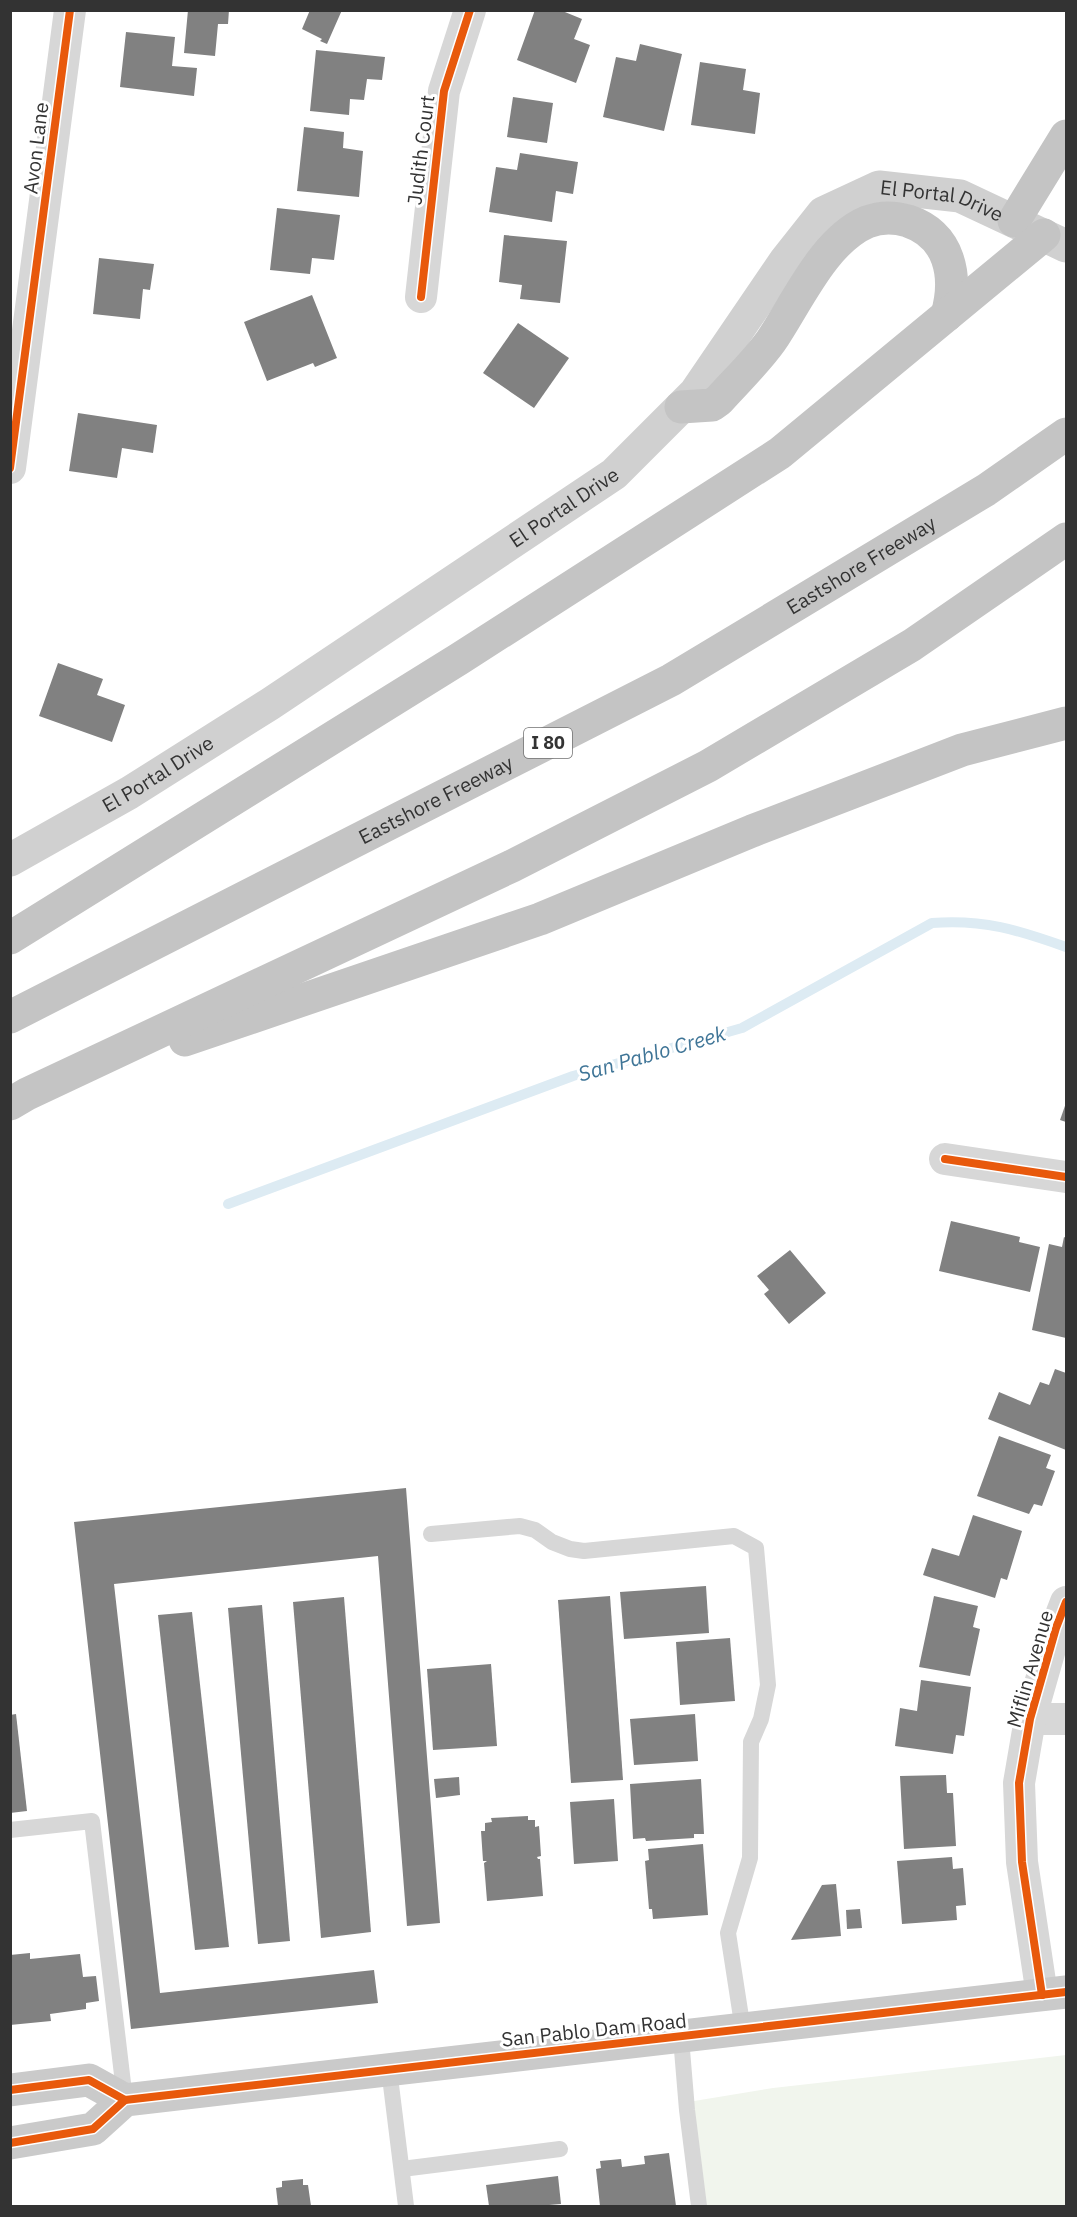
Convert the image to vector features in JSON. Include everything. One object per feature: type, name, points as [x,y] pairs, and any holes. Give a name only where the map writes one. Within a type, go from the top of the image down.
[{"type":"highway","points":[[1014,221],[1066,136]]},
{"type":"highway","points":[[681,407],[711,405],[720,400],[769,343],[832,249],[849,233],[868,222],[884,218],[902,219],[922,226],[940,243],[948,261],[952,281],[951,302],[947,315]]},
{"type":"highway","points":[[10,938],[459,659],[780,453],[947,315],[1055,240]]},
{"type":"highway","name":"Eastshore Freeway","points":[[10,1017],[671,680],[986,490],[1066,434]]},
{"type":"highway","points":[[19,1099],[512,866],[708,766],[912,645],[1066,539]]},
{"type":"highway","points":[[19,1099],[540,919],[752,831],[962,750],[1066,723]]},
{"type":"main road","name":"El Portal Drive","points":[[10,860],[129,793],[270,704],[614,474],[695,393],[785,261],[823,213],[879,187],[960,196],[1055,240]]},
{"type":"main road","name":"San Pablo Dam Road","points":[[125,2100],[1054,1994]]},
{"type":"main road","points":[[10,2090],[89,2080],[125,2100],[93,2128],[10,2143]]},
{"type":"street","name":"Avon Lane","points":[[10,468],[70,10]]},
{"type":"street","name":"Judith Court","points":[[422,297],[444,92],[470,10]]},
{"type":"street","points":[[945,1159],[1066,1177]]},
{"type":"street","name":"Miflin Avenue","points":[[1054,1994],[1022,1862],[1019,1783],[1030,1719],[1056,1628],[1066,1602]]},
{"type":"street","points":[[1030,1719],[1066,1719]]},
{"type":"lane","points":[[431,1534],[520,1526],[535,1530],[552,1542],[570,1549],[584,1551],[734,1536],[756,1548],[768,1685],[761,1719],[751,1742],[750,1858],[728,1933],[743,2030]]},
{"type":"lane","points":[[10,1830],[92,1821],[125,2100]]},
{"type":"lane","points":[[681,2037],[699,2206]]},
{"type":"lane","points":[[388,2069],[406,2206]]},
{"type":"lane","points":[[402,2169],[560,2149]]},
{"type":"shaded area","points":[[1066,2055],[1066,2206],[696,2206],[688,2102],[773,2088]]},
{"type":"building","points":[[188,10],[229,10],[228,24],[218,24],[215,56],[184,53]]},
{"type":"building","points":[[310,10],[342,10],[327,44],[302,29]]},
{"type":"building","points":[[535,10],[560,10],[582,19],[574,39],[590,45],[576,83],[517,60]]},
{"type":"building","points":[[126,32],[175,37],[172,66],[197,68],[194,96],[120,87]]},
{"type":"building","points":[[640,44],[682,54],[664,131],[603,117],[616,57],[636,61]]},
{"type":"building","points":[[316,50],[385,57],[382,80],[367,79],[364,100],[350,99],[349,115],[310,111]]},
{"type":"building","points":[[700,62],[746,69],[743,90],[760,93],[755,134],[691,125]]},
{"type":"building","points":[[513,97],[553,103],[547,143],[507,137]]},
{"type":"building","points":[[304,127],[344,132],[343,148],[363,151],[359,197],[297,191]]},
{"type":"building","points":[[520,153],[578,162],[573,194],[556,191],[552,222],[489,212],[496,167],[517,170]]},
{"type":"building","points":[[277,208],[340,215],[334,260],[312,258],[310,274],[270,270]]},
{"type":"building","points":[[504,235],[567,241],[560,303],[520,299],[522,285],[499,282]]},
{"type":"building","points":[[99,258],[154,264],[150,290],[143,289],[140,319],[93,314]]},
{"type":"building","points":[[312,295],[337,358],[315,367],[313,363],[267,381],[244,322]]},
{"type":"building","points":[[518,323],[569,358],[534,408],[483,373]]},
{"type":"building","points":[[78,413],[157,425],[153,453],[122,448],[117,478],[69,471]]},
{"type":"building","points":[[58,663],[103,679],[97,695],[125,705],[112,742],[39,716]]},
{"type":"building","points":[[1066,1103],[1066,1122],[1060,1120]]},
{"type":"building","points":[[951,1221],[1020,1237],[1019,1242],[1040,1247],[1030,1292],[939,1271]]},
{"type":"building","points":[[1064,1237],[1066,1238],[1066,1338],[1032,1330],[1049,1244],[1062,1247]]},
{"type":"building","points":[[790,1250],[826,1293],[789,1324],[764,1294],[769,1290],[757,1276]]},
{"type":"building","points":[[1055,1369],[1066,1373],[1066,1450],[988,1419],[999,1392],[1030,1405],[1040,1382],[1049,1385]]},
{"type":"building","points":[[999,1436],[1051,1455],[1046,1468],[1055,1471],[1042,1506],[1034,1504],[1029,1514],[977,1496]]},
{"type":"building","points":[[406,1488],[440,1923],[407,1926],[378,1556],[114,1584],[160,1993],[374,1970],[378,2003],[131,2029],[74,1522]]},
{"type":"building","points":[[973,1515],[1022,1531],[1007,1580],[1001,1578],[995,1598],[923,1575],[932,1548],[959,1556]]},
{"type":"building","points":[[706,1586],[709,1633],[624,1639],[620,1592]]},
{"type":"building","points":[[610,1596],[623,1780],[571,1783],[558,1600]]},
{"type":"building","points":[[934,1596],[978,1606],[973,1627],[980,1629],[970,1676],[919,1667]]},
{"type":"building","points":[[344,1597],[371,1932],[321,1938],[293,1602]]},
{"type":"building","points":[[262,1605],[290,1941],[258,1944],[228,1608]]},
{"type":"building","points":[[192,1612],[229,1947],[195,1950],[158,1615]]},
{"type":"building","points":[[730,1638],[735,1701],[680,1705],[676,1642]]},
{"type":"building","points":[[491,1664],[497,1746],[433,1750],[427,1669]]},
{"type":"building","points":[[921,1680],[971,1687],[964,1736],[956,1735],[953,1754],[895,1746],[900,1708],[917,1711]]},
{"type":"building","points":[[16,1714],[27,1811],[10,1813],[10,1715]]},
{"type":"building","points":[[695,1714],[698,1761],[634,1765],[630,1719]]},
{"type":"building","points":[[946,1775],[947,1793],[953,1793],[956,1846],[904,1849],[900,1776]]},
{"type":"building","points":[[459,1777],[460,1795],[436,1798],[434,1779]]},
{"type":"building","points":[[701,1779],[704,1834],[694,1834],[694,1838],[646,1841],[645,1838],[633,1839],[630,1784]]},
{"type":"building","points":[[614,1799],[618,1861],[574,1864],[570,1802]]},
{"type":"building","points":[[528,1816],[528,1820],[535,1820],[535,1827],[539,1826],[541,1856],[537,1857],[540,1859],[543,1896],[487,1901],[484,1863],[487,1861],[483,1861],[481,1831],[485,1831],[485,1823],[492,1822],[491,1818]]},
{"type":"building","points":[[703,1844],[708,1915],[653,1919],[652,1909],[649,1909],[645,1861],[649,1860],[648,1849]]},
{"type":"building","points":[[952,1857],[953,1869],[963,1868],[966,1905],[956,1906],[957,1920],[902,1924],[897,1861]]},
{"type":"building","points":[[836,1884],[841,1936],[791,1940],[822,1885]]},
{"type":"building","points":[[860,1909],[862,1928],[847,1929],[846,1910]]},
{"type":"building","points":[[30,1953],[30,1959],[80,1954],[83,1977],[96,1976],[99,2001],[86,2003],[86,2009],[50,2014],[51,2021],[10,2025],[10,1955]]},
{"type":"building","points":[[669,2153],[676,2206],[600,2206],[596,2169],[601,2168],[600,2161],[621,2159],[622,2167],[645,2164],[644,2156]]},
{"type":"building","points":[[558,2176],[561,2204],[489,2206],[486,2185]]},
{"type":"building","points":[[303,2179],[303,2185],[308,2185],[311,2206],[278,2206],[276,2188],[282,2187],[282,2181]]},
{"type":"waterway","name":"San Pablo Creek","points":[[228,1204],[573,1076],[742,1028],[932,923],[985,924],[1066,947]]},
{"type":"cycle path","points":[[10,468],[70,10]]},
{"type":"cycle path","points":[[421,297],[444,91],[470,10]]},
{"type":"cycle path","points":[[945,1159],[1066,1177]]},
{"type":"cycle path","points":[[1042,1995],[1022,1862],[1019,1783],[1030,1719],[1056,1628],[1066,1602]]},
{"type":"cycle path","points":[[10,2143],[93,2129],[125,2100],[1066,1992]]},
{"type":"cycle path","points":[[10,2090],[89,2080],[125,2100]]}]
